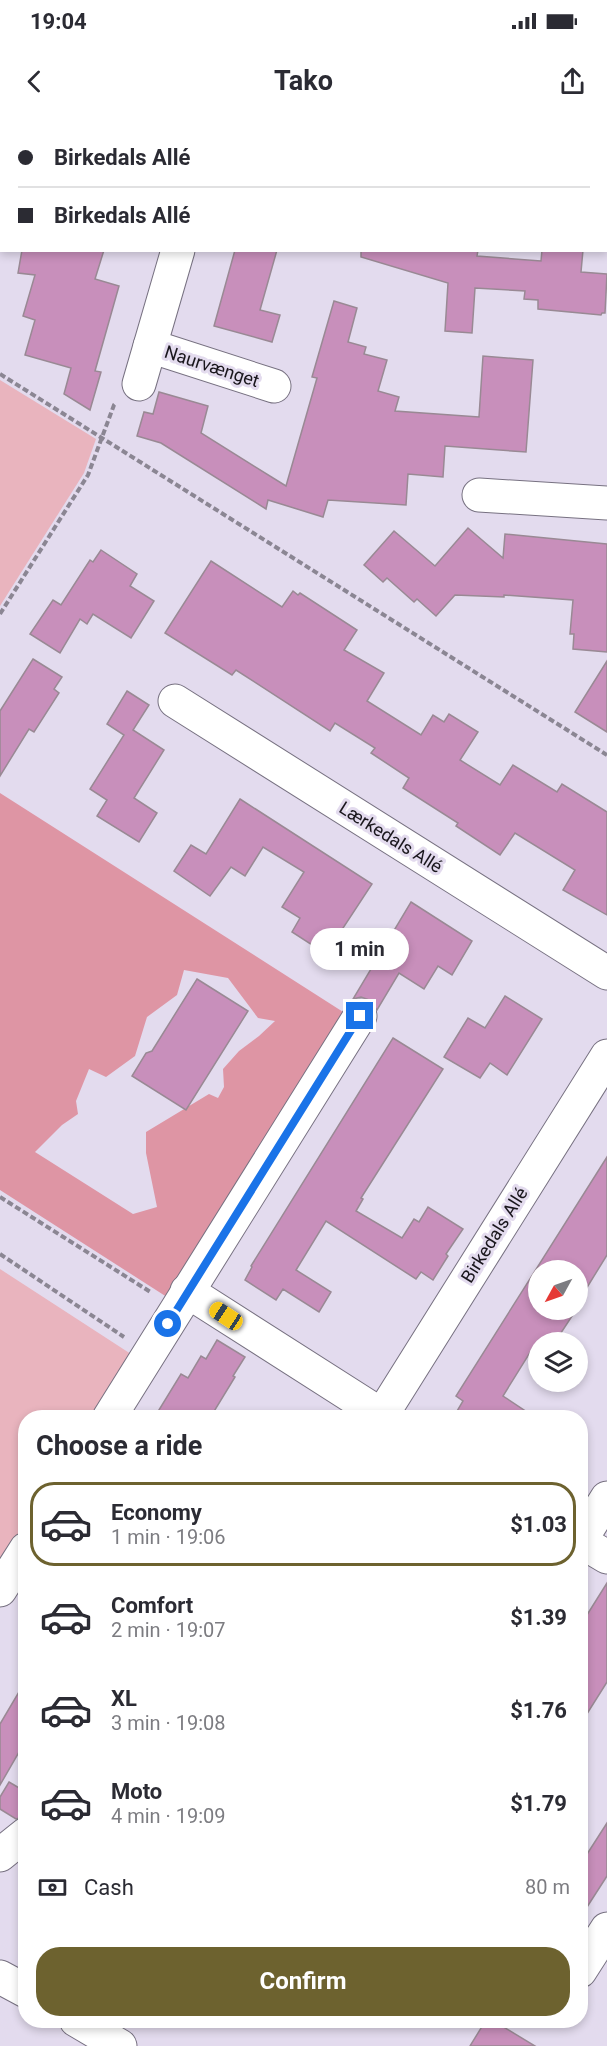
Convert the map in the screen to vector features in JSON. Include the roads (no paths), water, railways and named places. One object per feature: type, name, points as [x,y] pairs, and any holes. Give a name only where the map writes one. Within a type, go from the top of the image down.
[{"type":"street","name":"Naurvænget","points":[[139,384],[177,252]]},
{"type":"street","name":"Naurvænget","points":[[150,346],[274,386]]},
{"type":"street","points":[[479,495],[607,503]]},
{"type":"street","name":"Lærkedals Allé","points":[[175,701],[607,973]]},
{"type":"street","points":[[114,1410],[360,1016]]},
{"type":"street","name":"Birkedals Allé","points":[[387,1410],[607,1056]]},
{"type":"street","name":"Birkedals Allé","points":[[182,1300],[371,1410]]},
{"type":"street","points":[[588,1528],[607,1498]]},
{"type":"street","points":[[588,1546],[607,1557]]},
{"type":"street","points":[[0,1590],[18,1562]]},
{"type":"street","points":[[0,1855],[18,1840]]},
{"type":"street","points":[[588,1959],[607,1929]]},
{"type":"street","points":[[0,1977],[18,1987]]},
{"type":"street","points":[[90,2028],[120,2046]]}]
